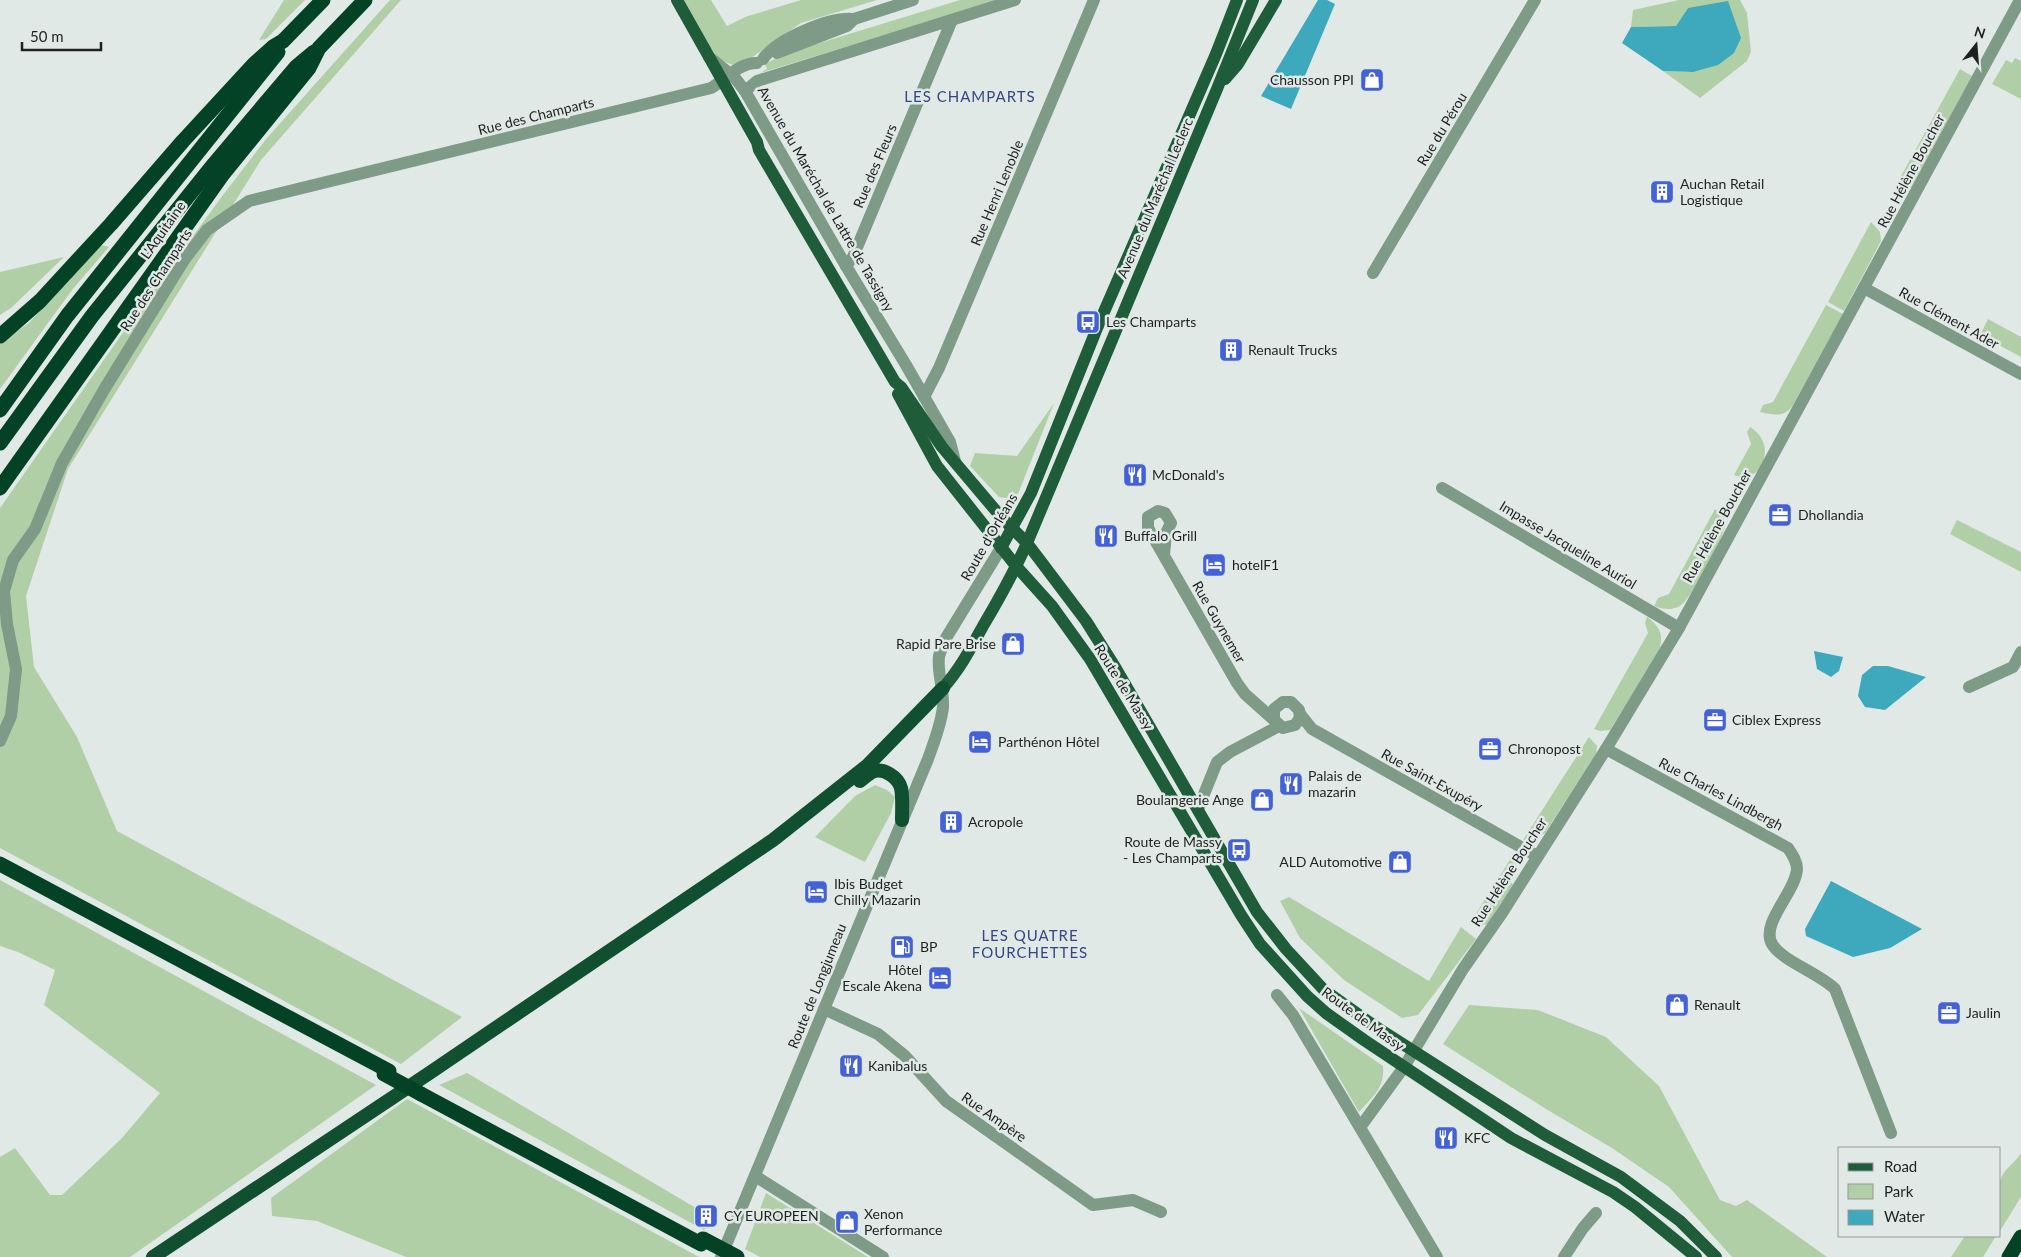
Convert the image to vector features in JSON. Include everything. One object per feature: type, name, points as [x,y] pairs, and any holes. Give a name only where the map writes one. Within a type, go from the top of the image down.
[{"type":"highway","points":[[0,410],[67,316],[198,150],[262,73],[283,41],[323,0]]},
{"type":"highway","name":"L'Aquitaine","points":[[0,488],[196,210],[309,68],[320,48],[365,0]]},
{"type":"highway","points":[[0,336],[58,282],[254,64],[273,47],[283,41]]},
{"type":"highway","points":[[0,443],[92,316],[214,164],[296,67],[320,48]]},
{"type":"highway","points":[[153,1257],[773,840],[868,765],[943,688]]},
{"type":"highway","points":[[845,784],[858,783],[872,772],[879,771],[890,774],[901,787],[902,820]]},
{"type":"highway","points":[[0,864],[386,1073]]},
{"type":"highway","points":[[0,869],[702,1241],[737,1257]]},
{"type":"highway","points":[[2009,1257],[2021,1237]]},
{"type":"highway","points":[[702,1241],[726,1257]]},
{"type":"main road","name":"Avenue du Maréchal de Lattre de Tassigny","points":[[675,0],[723,80],[757,142],[759,150],[895,382]]},
{"type":"main road","name":"Avenue du Maréchal de Lattre de Tassigny","points":[[675,0],[675,7],[723,80],[752,145],[759,150]]},
{"type":"main road","name":"Avenue du Maréchal Leclerc","points":[[1068,398],[1216,54],[1237,0]]},
{"type":"main road","name":"Avenue du Maréchal Leclerc","points":[[1027,543],[1082,407],[1218,89],[1253,0]]},
{"type":"main road","points":[[1218,89],[1238,64],[1276,0]]},
{"type":"main road","name":"Route de Massy","points":[[895,382],[901,387],[942,447],[1027,543],[1086,621],[1115,667],[1257,912],[1286,949],[1324,990],[1544,1135],[1621,1177],[1680,1221],[1716,1257]]},
{"type":"main road","name":"Route de Massy","points":[[895,382],[896,389],[910,418],[937,466],[1001,548],[1052,606],[1090,659],[1260,944],[1307,996],[1326,1013],[1511,1138],[1613,1192],[1635,1207],[1696,1257]]},
{"type":"main road","name":"Route d'Orléans","points":[[1001,548],[1031,493],[1068,398]]},
{"type":"main road","points":[[943,688],[958,672],[1027,543]]},
{"type":"street","name":"Rue des Champarts","points":[[735,104],[736,95],[760,61],[768,52],[781,43],[802,32],[844,18],[854,18],[913,0]]},
{"type":"street","points":[[743,87],[1015,0]]},
{"type":"street","name":"Rue Henri Lenoble","points":[[924,397],[939,368],[1094,0]]},
{"type":"street","name":"Rue du Pérou","points":[[1373,274],[1535,0]]},
{"type":"street","name":"Rue Hélène Boucher","points":[[1414,1051],[1463,969],[1502,913],[1606,749],[1679,628],[2020,0]]},
{"type":"street","name":"Rue des Fleurs","points":[[846,266],[853,257],[952,20]]},
{"type":"street","name":"Rue des Champarts","points":[[0,741],[11,716],[16,669],[7,624],[4,591],[13,560],[35,529],[62,463],[100,396],[184,260],[207,230],[249,201],[702,90],[752,63],[760,61]]},
{"type":"street","name":"Avenue du Maréchal de Lattre de Tassigny","points":[[723,80],[743,87],[846,266],[906,364]]},
{"type":"street","name":"Rue Clément Ader","points":[[1864,288],[2021,374]]},
{"type":"street","name":"Route de Massy","points":[[906,364],[950,442],[955,461]]},
{"type":"street","name":"Impasse Jacqueline Auriol","points":[[1442,488],[1679,628]]},
{"type":"street","points":[[1164,555],[1166,533],[1171,522],[1168,515],[1162,511],[1154,512],[1148,517],[1147,524],[1150,531],[1159,535],[1166,533]]},
{"type":"street","name":"Rue Guynemer","points":[[1150,531],[1237,683],[1245,694],[1281,724]]},
{"type":"street","name":"Route d'Orléans","points":[[943,688],[939,668],[941,650],[946,638],[1001,548]]},
{"type":"street","points":[[1969,687],[2013,668],[2021,652]]},
{"type":"street","name":"Route de Longjumeau","points":[[721,1257],[928,759],[940,724],[943,688]]},
{"type":"street","points":[[1198,809],[1217,762],[1230,752],[1281,724],[1298,722],[1300,714],[1294,703],[1287,701],[1279,703],[1253,701]]},
{"type":"street","points":[[1279,703],[1273,712],[1281,724]]},
{"type":"street","name":"Rue Saint-Exupéry","points":[[1300,714],[1312,729]]},
{"type":"street","name":"Rue Saint-Exupéry","points":[[1281,724],[1312,729],[1537,856]]},
{"type":"street","name":"Rue Charles Lindbergh","points":[[1606,749],[1788,848],[1797,867],[1794,883],[1772,922],[1769,934],[1772,944],[1781,954],[1827,981],[1835,989],[1891,1133]]},
{"type":"street","points":[[1277,995],[1293,1015],[1361,1126],[1437,1257]]},
{"type":"street","name":"Rue Ampère","points":[[824,1010],[878,1034],[905,1056],[946,1101],[1093,1205],[1133,1200],[1161,1212]]},
{"type":"street","name":"Route de Massy","points":[[1361,1126],[1414,1051]]},
{"type":"street","points":[[754,1176],[883,1257]]},
{"type":"street","points":[[1564,1257],[1583,1228],[1596,1214]]},
{"type":"green space","points":[[284,0],[305,0],[266,39],[259,40]]},
{"type":"green space","points":[[390,0],[401,0],[261,160],[68,469],[26,596],[34,667],[77,737],[117,831],[462,1017],[401,1064],[0,848],[0,508],[136,314],[223,195],[267,138]]},
{"type":"green space","points":[[684,0],[711,0],[727,26],[745,17],[801,0],[877,0],[801,23],[747,61],[733,65],[720,60],[709,46]]},
{"type":"green space","points":[[960,0],[999,0],[760,73],[767,69],[765,64],[787,53]]},
{"type":"green space","points":[[1679,0],[1740,0],[1747,13],[1751,52],[1747,61],[1700,98],[1663,71],[1693,72],[1688,8],[1676,26],[1631,27],[1633,10]]},
{"type":"green space","points":[[2015,58],[2021,61],[2021,99],[1992,84],[2006,60],[2012,63]]},
{"type":"green space","points":[[1960,69],[1972,76],[1913,185],[1909,189],[1902,191],[1895,187]]},
{"type":"green space","points":[[1871,222],[1880,232],[1881,241],[1844,311],[1828,302]]},
{"type":"green space","points":[[101,245],[109,247],[72,290],[0,389],[0,343],[29,323]]},
{"type":"green space","points":[[64,257],[11,308],[0,315],[0,272]]},
{"type":"green space","points":[[1826,305],[1843,314],[1793,405],[1782,414],[1774,415],[1760,412],[1763,405],[1773,402]]},
{"type":"green space","points":[[1988,319],[2021,337],[2021,357],[1980,335]]},
{"type":"green space","points":[[1054,403],[1018,494],[1006,498],[999,497],[970,466],[975,453],[1017,456]]},
{"type":"green space","points":[[1750,427],[1759,435],[1764,444],[1763,462],[1752,475],[1743,477],[1734,475],[1751,444],[1747,432]]},
{"type":"green space","points":[[1715,509],[1724,517],[1725,527],[1698,582],[1685,601],[1677,608],[1667,609],[1654,606],[1658,598],[1669,594]]},
{"type":"green space","points":[[1957,520],[2021,552],[2021,572],[1950,534]]},
{"type":"green space","points":[[1647,617],[1660,632],[1659,652],[1610,730],[1600,731],[1594,729],[1648,633],[1645,623]]},
{"type":"green space","points":[[1589,737],[1597,746],[1596,754],[1545,833],[1532,840],[1523,840]]},
{"type":"green space","points":[[875,785],[887,790],[895,797],[891,813],[865,862],[815,837],[855,796]]},
{"type":"green space","points":[[1513,855],[1517,867],[1511,883],[1513,884],[1488,924],[1481,925],[1472,920]]},
{"type":"green space","points":[[0,880],[376,1085],[130,1257],[0,1257],[0,1157],[15,1148],[50,1195],[62,1195],[122,1138],[160,1093],[44,1005],[55,970],[18,952],[0,946]]},
{"type":"green space","points":[[1289,897],[1429,981],[1461,927],[1476,939],[1418,1015],[1402,1018],[1344,980],[1300,938],[1280,901]]},
{"type":"green space","points":[[1469,1005],[1538,1010],[1606,1037],[1659,1086],[1720,1200],[1736,1206],[1747,1200],[1827,1257],[1732,1257],[1669,1187],[1612,1148],[1443,1044]]},
{"type":"green space","points":[[1299,1008],[1383,1066],[1382,1080],[1377,1092],[1359,1112]]},
{"type":"green space","points":[[467,1073],[713,1218],[704,1230],[439,1085]]},
{"type":"green space","points":[[407,1099],[699,1257],[406,1257],[317,1221],[272,1216],[271,1198]]},
{"type":"green space","points":[[2021,1153],[2021,1197],[2001,1229],[2001,1178]]},
{"type":"green space","points":[[766,1193],[868,1257],[760,1257],[745,1249]]},
{"type":"green space","points":[[1964,1237],[1995,1237],[1983,1257],[1951,1257]]},
{"type":"water","points":[[1318,0],[1327,0],[1335,4],[1291,109],[1261,96]]},
{"type":"water","points":[[1728,1],[1741,38],[1734,53],[1718,65],[1693,72],[1663,71],[1622,43],[1631,27],[1676,26],[1688,8]]},
{"type":"water","points":[[1814,651],[1843,657],[1839,671],[1831,677],[1817,669]]},
{"type":"water","points":[[1873,666],[1888,666],[1926,677],[1885,710],[1865,707],[1858,696],[1862,675]]},
{"type":"water","points":[[1831,881],[1922,929],[1890,948],[1853,957],[1806,936],[1805,929]]},
{"type":"place","name":"Chausson PPI","points":[[1372,80]]},
{"type":"place","name":"Auchan Retail Logistique","points":[[1662,192]]},
{"type":"place","name":"Les Champarts","points":[[1088,322]]},
{"type":"place","name":"Renault Trucks","points":[[1231,350]]},
{"type":"place","name":"McDonald's","points":[[1135,475]]},
{"type":"place","name":"Dhollandia","points":[[1780,515]]},
{"type":"place","name":"Buffalo Grill","points":[[1106,536]]},
{"type":"place","name":"hotelF1","points":[[1214,565]]},
{"type":"place","name":"Rapid Pare Brise","points":[[1013,644]]},
{"type":"place","name":"Ciblex Express","points":[[1715,720]]},
{"type":"place","name":"Parthénon Hôtel","points":[[980,742]]},
{"type":"place","name":"Chronopost","points":[[1490,749]]},
{"type":"place","name":"Palais de mazarin","points":[[1291,784]]},
{"type":"place","name":"Boulangerie Ange","points":[[1262,800]]},
{"type":"place","name":"Acropole","points":[[951,822]]},
{"type":"place","name":"Route de Massy - Les Champarts","points":[[1239,850]]},
{"type":"place","name":"ALD Automotive","points":[[1400,862]]},
{"type":"place","name":"Ibis Budget Chilly Mazarin","points":[[816,892]]},
{"type":"place","name":"BP","points":[[902,947]]},
{"type":"place","name":"Hôtel Escale Akena","points":[[940,978]]},
{"type":"place","name":"Renault","points":[[1677,1005]]},
{"type":"place","name":"Jaulin","points":[[1949,1013]]},
{"type":"place","name":"Kanibalus","points":[[851,1066]]},
{"type":"place","name":"KFC","points":[[1446,1138]]},
{"type":"place","name":"CY EUROPEEN","points":[[706,1216]]},
{"type":"place","name":"Xenon Performance","points":[[847,1222]]},
{"type":"district","name":"LES CHAMPARTS","points":[[970,97]]},
{"type":"district","name":"LES QUATRE FOURCHETTES","points":[[1030,944]]}]
